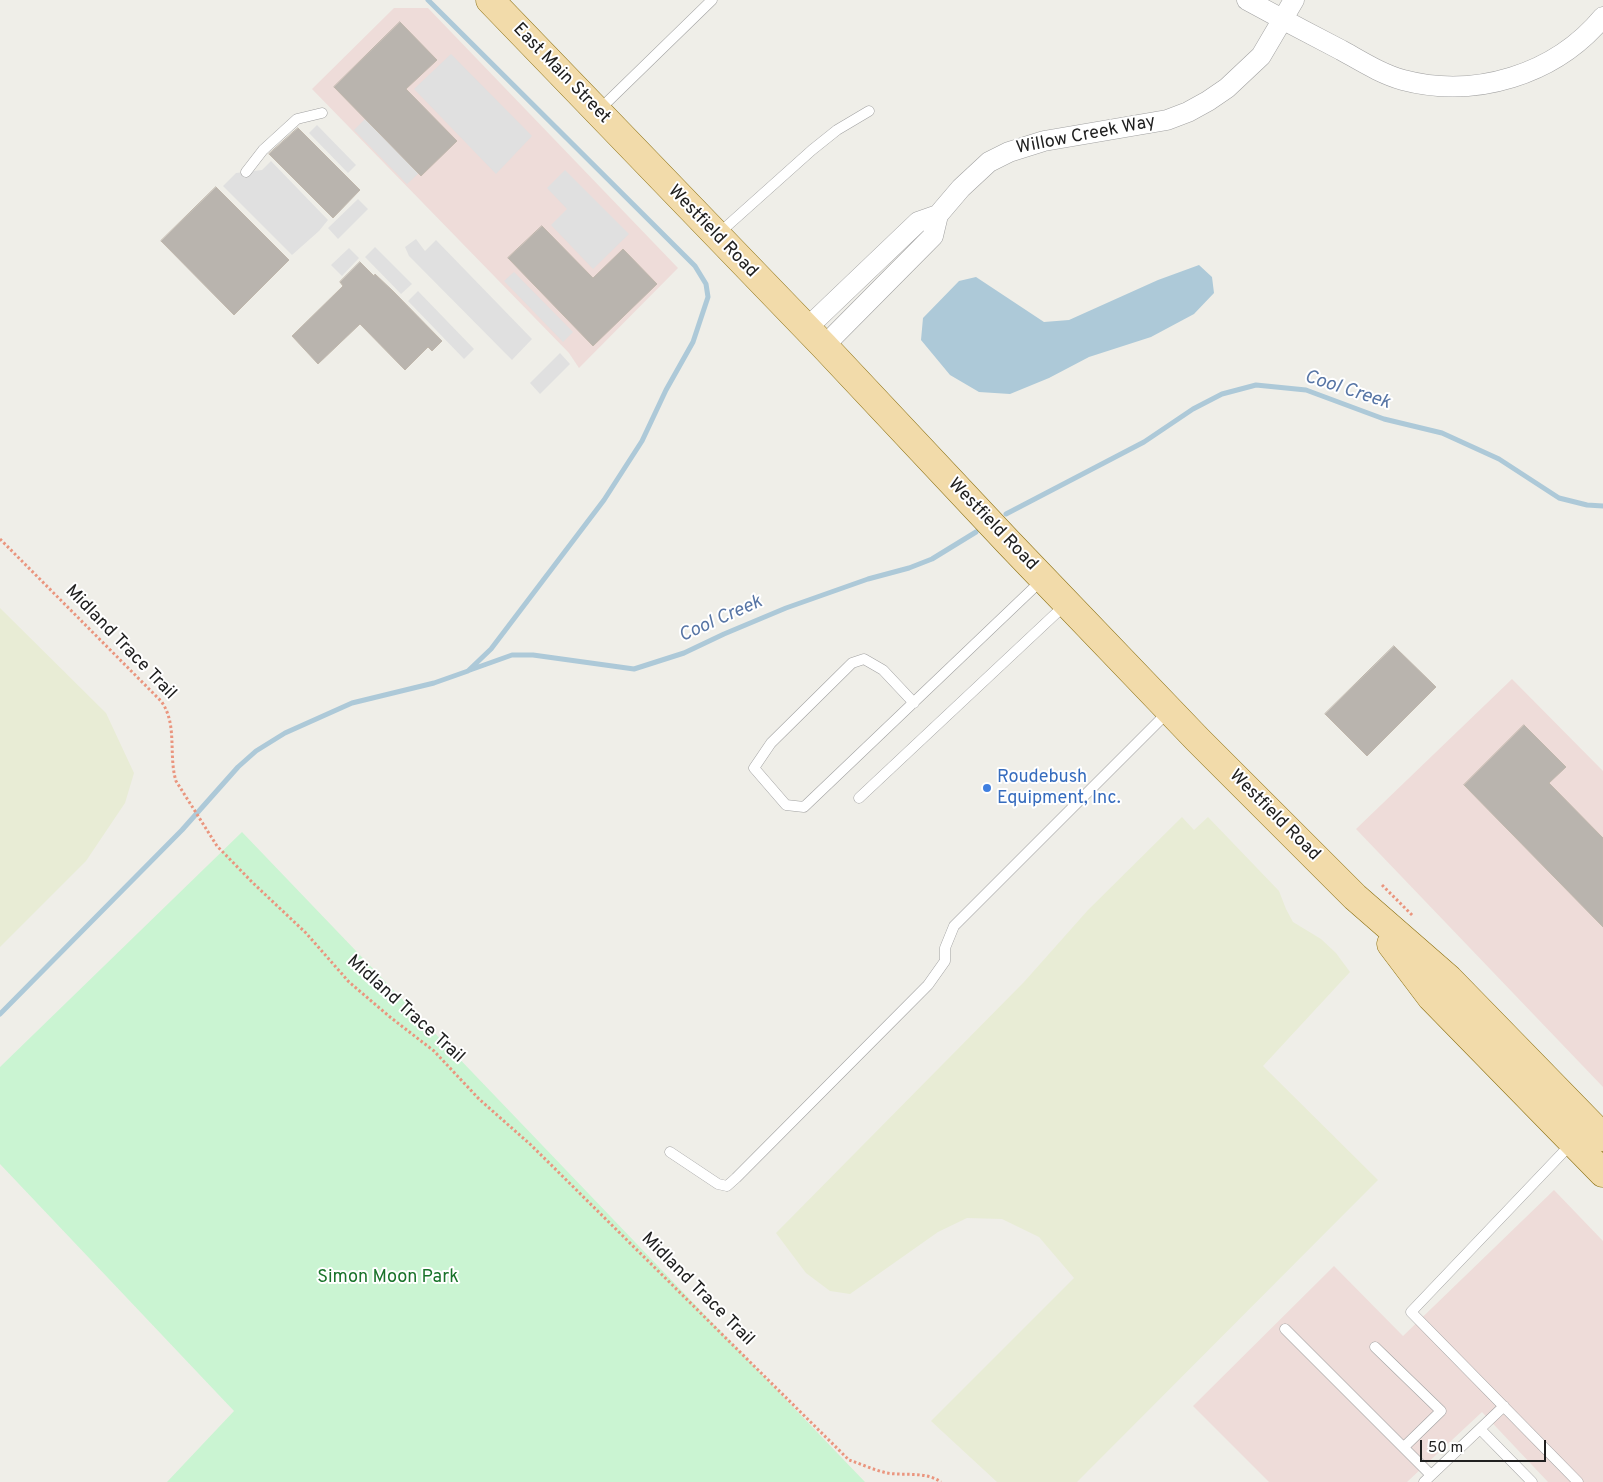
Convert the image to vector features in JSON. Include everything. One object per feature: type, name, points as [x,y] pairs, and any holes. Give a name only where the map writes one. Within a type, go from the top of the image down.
[{"type":"main road","name":"East Main Street","points":[[490,0],[633,149]]},
{"type":"main road","name":"Westfield Road","points":[[633,149],[1170,710],[1355,897],[1449,979],[1603,1137]]},
{"type":"main road","name":"Westfield Road","points":[[1355,897],[1431,997],[1603,1173]]},
{"type":"street","points":[[1247,0],[1373,68],[1402,79],[1433,86],[1488,84],[1517,76],[1542,66],[1578,42],[1603,17]]},
{"type":"street","name":"Willow Creek Way","points":[[815,337],[918,222],[938,215],[961,188],[989,162],[1009,152],[1044,141],[1167,120],[1188,112],[1227,88],[1261,56],[1284,20],[1294,0]]},
{"type":"lane","points":[[598,112],[712,0]]},
{"type":"lane","points":[[716,236],[812,150],[837,130],[869,111]]},
{"type":"lane","points":[[246,172],[263,150],[297,119],[322,113]]},
{"type":"lane","points":[[914,703],[883,670],[864,659],[852,663],[771,743],[754,768],[786,805],[804,807],[914,703],[1044,578]]},
{"type":"lane","points":[[859,798],[1067,603]]},
{"type":"lane","points":[[670,1152],[718,1184],[727,1186],[928,985],[945,962],[945,948],[954,926],[1170,710]]},
{"type":"lane","points":[[1573,1143],[1411,1312],[1578,1482]]},
{"type":"lane","points":[[1285,1329],[1404,1447],[1428,1478],[1504,1406]]},
{"type":"lane","points":[[1375,1347],[1441,1411],[1404,1447]]},
{"type":"lane","points":[[1480,1429],[1532,1482]]},
{"type":"path","name":"Midland Trace Trail","points":[[0,539],[162,701],[168,710],[173,745],[173,770],[176,781],[217,846],[253,884],[306,933],[349,982],[434,1051],[479,1099],[531,1145],[848,1460],[888,1473],[925,1475],[941,1482]]},
{"type":"shaded area","points":[[394,8],[428,8],[678,268],[579,368],[569,353],[312,89]]},
{"type":"shaded area","points":[[451,54],[532,136],[496,174],[414,89]]},
{"type":"shaded area","points":[[365,119],[419,173],[407,184],[354,130]]},
{"type":"shaded area","points":[[317,125],[356,165],[348,173],[309,133]]},
{"type":"shaded area","points":[[271,161],[328,220],[319,231],[292,255],[223,186],[236,173],[262,170]]},
{"type":"shaded area","points":[[565,170],[629,234],[593,269],[551,225],[567,209],[547,188]]},
{"type":"shaded area","points":[[358,199],[368,209],[338,239],[328,228]]},
{"type":"shaded area","points":[[416,239],[425,251],[436,240],[532,339],[512,360],[409,256],[405,247]]},
{"type":"shaded area","points":[[375,247],[412,284],[401,294],[365,257]]},
{"type":"shaded area","points":[[349,248],[359,258],[342,276],[331,265]]},
{"type":"shaded area","points":[[514,272],[573,332],[563,342],[504,281]]},
{"type":"shaded area","points":[[418,291],[474,349],[464,359],[408,301]]},
{"type":"shaded area","points":[[560,353],[570,364],[540,394],[530,383]]},
{"type":"shaded area","points":[[1512,679],[1603,771],[1603,1087],[1356,829]]},
{"type":"shaded area","points":[[1554,1190],[1603,1241],[1603,1482],[1548,1482],[1482,1412],[1407,1482],[1269,1482],[1193,1406],[1334,1266],[1403,1336]]},
{"type":"green space","points":[[0,608],[106,713],[134,773],[125,803],[86,861],[0,947]]},
{"type":"green space","points":[[1182,817],[1194,830],[1208,817],[1279,891],[1293,922],[1321,939],[1336,953],[1350,972],[1263,1066],[1378,1180],[1077,1482],[997,1482],[931,1421],[1074,1278],[1039,1237],[1002,1219],[967,1218],[938,1232],[850,1294],[830,1291],[806,1273],[776,1233],[1024,982],[1088,910]]},
{"type":"green space","name":"Simon Moon Park","points":[[242,832],[865,1482],[167,1482],[234,1411],[0,1164],[0,1067]]},
{"type":"water","points":[[1199,265],[1212,277],[1214,293],[1194,314],[1151,337],[1089,357],[1049,378],[1010,394],[979,392],[950,375],[921,340],[923,318],[959,281],[976,277],[1044,322],[1069,320],[1158,280]]},
{"type":"building","points":[[400,22],[437,60],[406,89],[457,141],[421,176],[334,87]]},
{"type":"building","points":[[298,128],[360,190],[333,218],[269,154]]},
{"type":"building","points":[[216,187],[289,260],[234,315],[161,241]]},
{"type":"building","points":[[542,226],[593,278],[623,249],[657,284],[593,346],[508,258]]},
{"type":"building","points":[[360,262],[393,291],[442,341],[432,351],[428,347],[405,370],[360,324],[318,364],[292,336],[343,286],[340,282]]},
{"type":"building","points":[[1394,646],[1436,687],[1367,756],[1325,714]]},
{"type":"building","points":[[1524,725],[1566,767],[1549,783],[1603,838],[1603,927],[1464,785]]},
{"type":"waterway","points":[[0,1014],[182,830],[238,767],[256,751],[285,733],[352,703],[434,683],[468,671],[491,649],[604,500],[642,441],[666,390],[693,342],[708,297],[706,284],[695,266],[428,0]]},
{"type":"waterway","name":"Cool Creek","points":[[1006,514],[1144,442],[1193,409],[1222,394],[1256,385],[1306,390],[1384,419],[1442,433],[1499,459],[1559,498],[1587,505],[1603,506]]},
{"type":"waterway","name":"Cool Creek","points":[[470,670],[512,655],[533,655],[634,669],[684,653],[786,608],[932,559],[976,532]]},
{"type":"place","name":"Roudebush Equipment, Inc.","points":[[987,788]]}]
